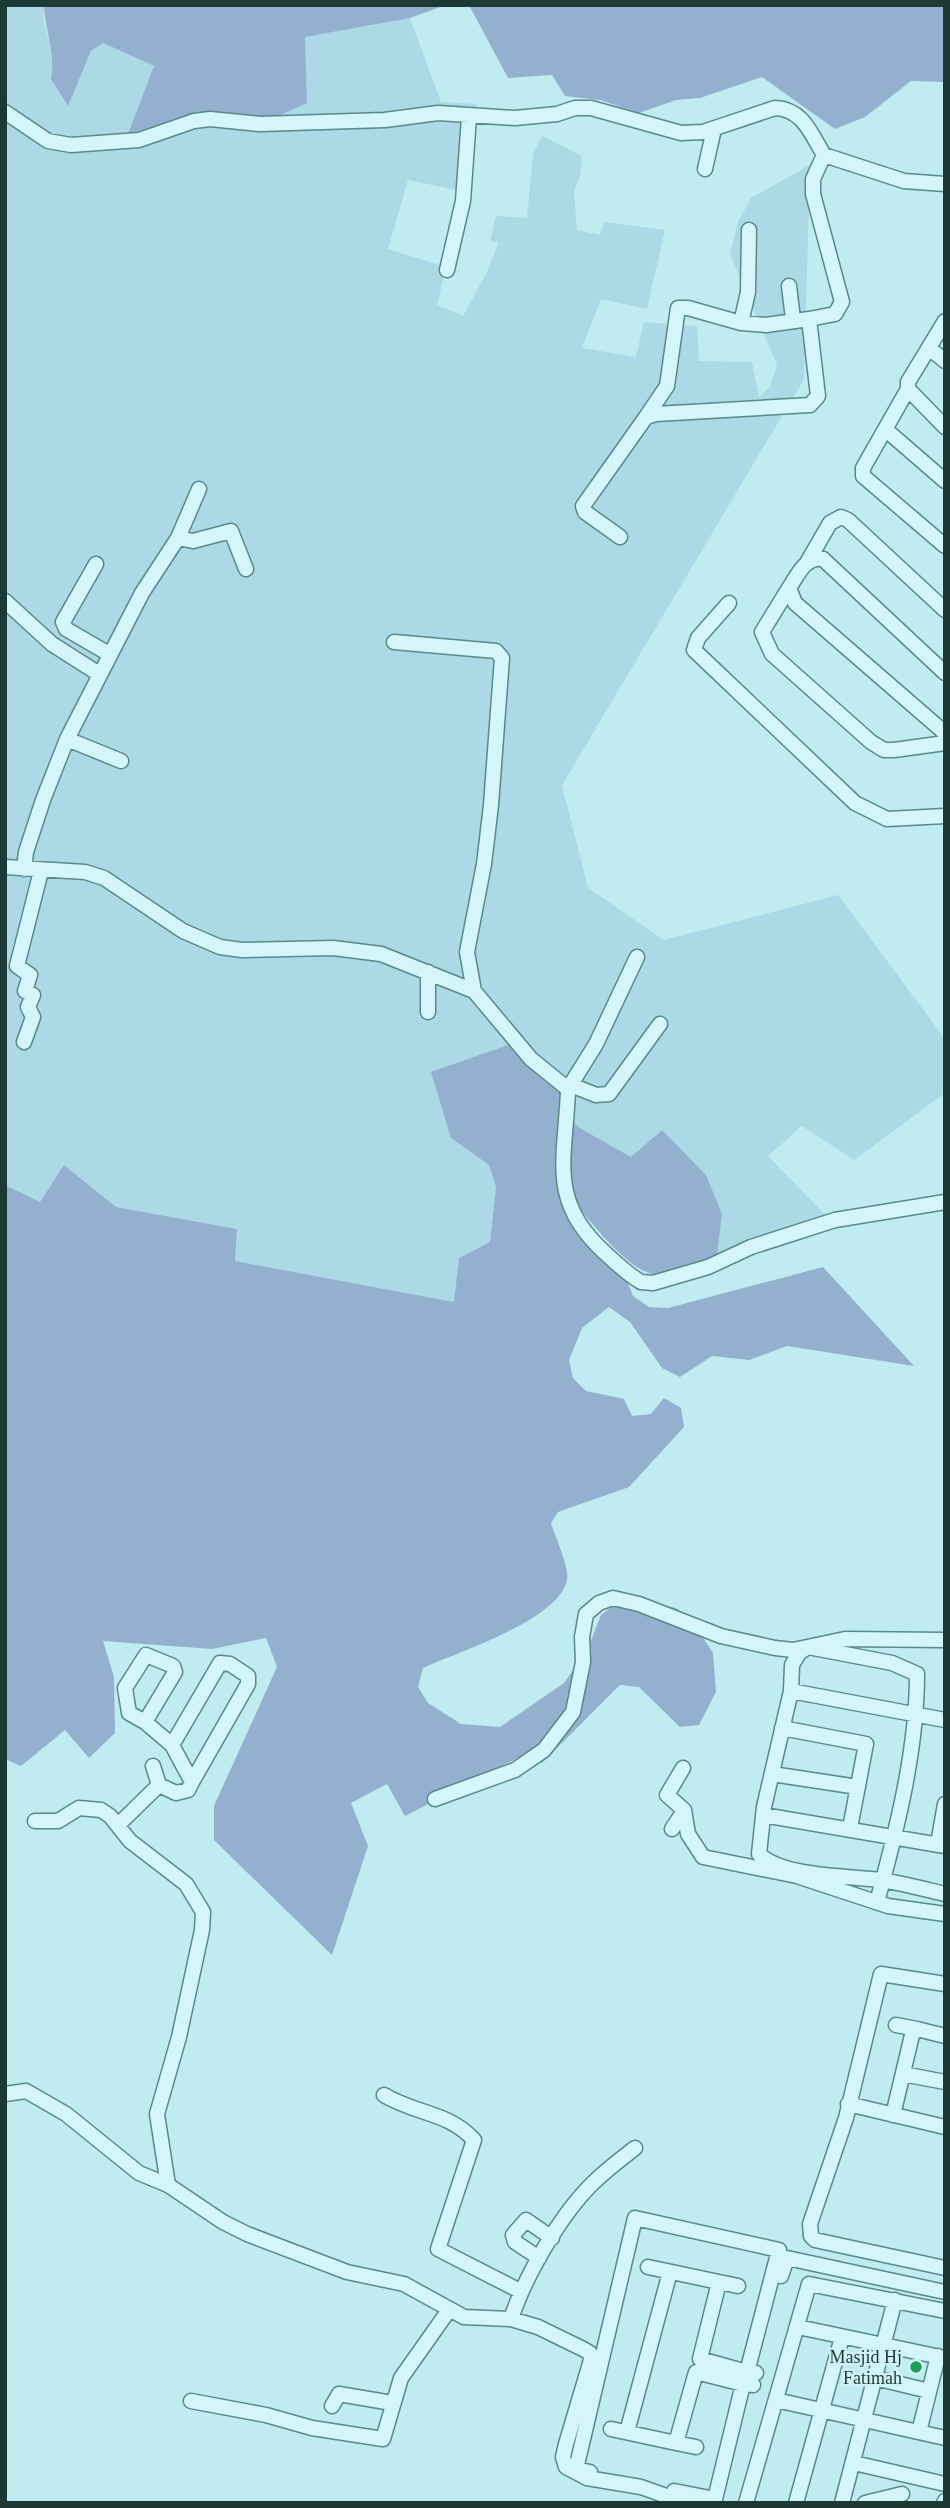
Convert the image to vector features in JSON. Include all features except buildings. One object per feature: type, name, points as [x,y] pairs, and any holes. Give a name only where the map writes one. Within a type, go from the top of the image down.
[{"type":"street","points":[[5,112],[48,141],[71,145],[139,140],[194,121],[210,119],[260,124],[386,120],[438,113],[515,118],[591,108],[681,133],[714,129],[764,111],[786,109],[805,122],[824,155],[904,181],[945,184]]},
{"type":"street","points":[[447,270],[463,201],[469,117]]},
{"type":"street","points":[[705,169],[714,129]]},
{"type":"street","points":[[620,537],[585,512],[583,506],[667,386],[678,308],[688,308],[741,323],[766,325],[835,314],[842,302],[813,194],[813,179],[824,155]]},
{"type":"street","points":[[741,323],[748,292],[749,230]]},
{"type":"street","points":[[789,286],[793,319]]},
{"type":"street","points":[[646,417],[656,414],[810,405],[818,396],[809,319]]},
{"type":"street","points":[[945,321],[908,382],[908,390],[863,468],[863,476],[945,546]]},
{"type":"street","points":[[929,348],[945,361]]},
{"type":"street","points":[[908,390],[945,427]]},
{"type":"street","points":[[884,429],[945,481]]},
{"type":"street","points":[[24,869],[26,852],[67,739],[108,654],[142,593],[178,538],[199,489]]},
{"type":"street","points":[[945,610],[848,520],[841,517],[830,523],[762,632],[772,654],[871,742],[884,750],[945,743]]},
{"type":"street","points":[[178,538],[193,541],[231,531],[246,569]]},
{"type":"street","points":[[808,561],[823,559],[833,567],[945,673]]},
{"type":"street","points":[[96,564],[63,622],[66,629],[108,654]]},
{"type":"street","points":[[789,588],[795,603],[945,733]]},
{"type":"street","points":[[5,601],[52,644],[99,674]]},
{"type":"street","points":[[729,603],[698,638],[694,650],[855,803],[887,819],[945,816]]},
{"type":"street","points":[[52,644],[66,629]]},
{"type":"street","points":[[394,642],[496,651],[502,658],[485,852],[467,952],[474,991]]},
{"type":"street","points":[[67,739],[121,761]]},
{"type":"street","points":[[5,867],[85,872],[104,878],[183,931],[219,947],[333,948],[381,954],[428,972],[474,991],[531,1059],[570,1087],[596,1096],[609,1094],[660,1024]]},
{"type":"street","points":[[24,1042],[33,1017],[28,1007],[33,995],[26,991],[30,975],[18,966],[41,871]]},
{"type":"street","points":[[637,957],[596,1044],[570,1087],[563,1162],[565,1195],[571,1213],[583,1233],[641,1282],[653,1283],[708,1267],[751,1247],[835,1220],[945,1202]]},
{"type":"street","points":[[428,972],[428,1012]]},
{"type":"street","points":[[435,1799],[515,1770],[544,1750],[573,1712],[583,1662],[582,1637],[586,1614],[599,1603],[613,1598],[639,1604],[721,1636],[775,1648],[793,1650],[845,1639],[945,1640]]},
{"type":"street","points":[[877,1902],[883,1881],[917,1716],[917,1674],[908,1668],[808,1647],[799,1653],[792,1665],[791,1691],[763,1815],[759,1854],[770,1863],[801,1871],[883,1881],[945,1894]]},
{"type":"street","points":[[145,1722],[175,1672],[173,1667],[150,1655],[143,1657],[124,1688],[129,1713],[145,1722],[172,1745],[192,1782]]},
{"type":"street","points":[[159,1785],[181,1793],[188,1790],[248,1684],[248,1676],[230,1664],[220,1663],[172,1745]]},
{"type":"street","points":[[791,1691],[945,1720]]},
{"type":"street","points":[[782,1728],[866,1744],[850,1828]]},
{"type":"street","points":[[153,1766],[159,1785]]},
{"type":"street","points":[[683,1768],[667,1795],[684,1811],[695,1848],[710,1861],[790,1874],[849,1896],[945,1914]]},
{"type":"street","points":[[772,1774],[858,1787]]},
{"type":"street","points":[[118,1824],[159,1785]]},
{"type":"street","points":[[763,1815],[941,1845],[945,1805]]},
{"type":"street","points":[[35,1821],[58,1821],[79,1808],[101,1810],[118,1824],[130,1841],[186,1884],[202,1912],[202,1930],[179,2037],[157,2114],[168,2185]]},
{"type":"street","points":[[672,1829],[684,1811]]},
{"type":"street","points":[[945,1984],[881,1974],[848,2104],[810,2224],[811,2236],[815,2240],[945,2268]]},
{"type":"street","points":[[896,2025],[945,2036]]},
{"type":"street","points":[[893,2115],[912,2035],[917,2029]]},
{"type":"street","points":[[903,2074],[945,2082]]},
{"type":"street","points":[[5,2094],[26,2091],[56,2108],[83,2124],[139,2174],[168,2185],[223,2222],[247,2234],[347,2272],[404,2284],[464,2317],[511,2319],[568,2340],[590,2353],[589,2374],[563,2458],[569,2470],[587,2478],[641,2487],[686,2503]]},
{"type":"street","points":[[384,2095],[403,2106],[454,2121],[474,2140],[438,2249],[520,2291]]},
{"type":"street","points":[[848,2104],[945,2127]]},
{"type":"street","points":[[511,2319],[520,2291],[552,2238],[592,2184],[635,2148]]},
{"type":"street","points":[[723,2503],[745,2377],[779,2250],[635,2218],[576,2469],[715,2499],[745,2377],[787,2258],[945,2292]]},
{"type":"street","points":[[539,2258],[515,2242],[513,2235],[524,2221],[529,2220],[552,2238]]},
{"type":"street","points":[[648,2267],[738,2286]]},
{"type":"street","points":[[627,2432],[670,2272]]},
{"type":"street","points":[[676,2443],[719,2282]]},
{"type":"street","points":[[746,2503],[798,2327],[805,2293],[811,2283],[945,2311]]},
{"type":"street","points":[[842,2503],[895,2300]]},
{"type":"street","points":[[191,2401],[379,2440],[386,2435],[392,2403],[401,2378],[449,2310]]},
{"type":"street","points":[[798,2327],[941,2357],[929,2390],[919,2432]]},
{"type":"street","points":[[796,2503],[842,2337]]},
{"type":"street","points":[[698,2365],[745,2377]]},
{"type":"street","points":[[875,2378],[929,2390]]},
{"type":"street","points":[[332,2406],[339,2394],[392,2403]]},
{"type":"street","points":[[776,2400],[945,2438]]},
{"type":"street","points":[[611,2429],[696,2448]]},
{"type":"street","points":[[854,2463],[945,2484]]},
{"type":"street","points":[[865,2503],[901,2498],[906,2476]]},
{"type":"shaded area","points":[[11,5],[44,5],[44,23],[55,60],[51,79],[68,106],[91,51],[103,43],[154,66],[129,133],[191,115],[307,103],[305,37],[410,18],[441,102],[477,104],[466,192],[408,180],[388,249],[446,267],[437,305],[463,316],[486,274],[499,242],[490,241],[496,216],[527,218],[533,154],[542,136],[582,156],[580,175],[574,192],[577,230],[600,235],[604,222],[665,230],[647,309],[601,299],[582,348],[636,357],[644,322],[697,326],[699,361],[752,362],[759,397],[770,387],[777,365],[730,254],[738,222],[751,198],[810,165],[804,379],[562,785],[588,888],[664,940],[838,895],[945,1039],[945,1093],[854,1160],[802,1126],[768,1156],[829,1219],[717,1256],[722,1214],[662,1130],[631,1157],[580,1128],[567,1117],[451,1138],[489,1165],[496,1187],[490,1242],[459,1258],[455,1302],[235,1261],[237,1229],[116,1207],[64,1165],[40,1203],[5,1185],[5,12]]},
{"type":"shaded area","points":[[44,5],[446,5],[410,18],[305,37],[307,103],[274,118],[191,115],[128,134],[154,66],[103,43],[91,51],[68,106],[51,79],[52,60]]},
{"type":"shaded area","points":[[469,5],[945,5],[945,82],[911,81],[865,117],[835,129],[762,77],[700,98],[676,100],[639,113],[600,100],[565,96],[552,75],[508,78]]},
{"type":"shaded area","points":[[519,1041],[567,1090],[567,1117],[580,1128],[631,1157],[662,1130],[706,1175],[722,1214],[717,1256],[666,1275],[652,1274],[623,1256],[562,1188],[570,1223],[626,1278],[633,1296],[649,1307],[668,1308],[823,1267],[914,1366],[787,1346],[749,1360],[712,1356],[680,1377],[662,1368],[630,1322],[609,1307],[582,1328],[569,1360],[573,1378],[586,1391],[624,1399],[632,1416],[651,1414],[664,1398],[681,1408],[684,1427],[629,1487],[558,1512],[551,1523],[567,1575],[560,1595],[546,1608],[505,1633],[423,1668],[418,1687],[428,1703],[461,1724],[500,1727],[564,1683],[587,1651],[601,1615],[617,1603],[637,1600],[676,1608],[692,1621],[713,1653],[716,1692],[699,1725],[680,1727],[639,1687],[620,1685],[542,1763],[533,1750],[405,1816],[387,1784],[351,1803],[368,1846],[332,1955],[214,1840],[214,1806],[277,1667],[266,1638],[212,1649],[103,1641],[114,1677],[115,1733],[89,1758],[65,1730],[21,1766],[5,1759],[5,1185],[40,1202],[64,1165],[116,1207],[237,1229],[235,1261],[454,1302],[459,1258],[490,1242],[496,1187],[489,1165],[451,1138],[431,1072]]},
{"type":"place","name":"Masjid Hj Fatimah","points":[[916,2367]]}]
